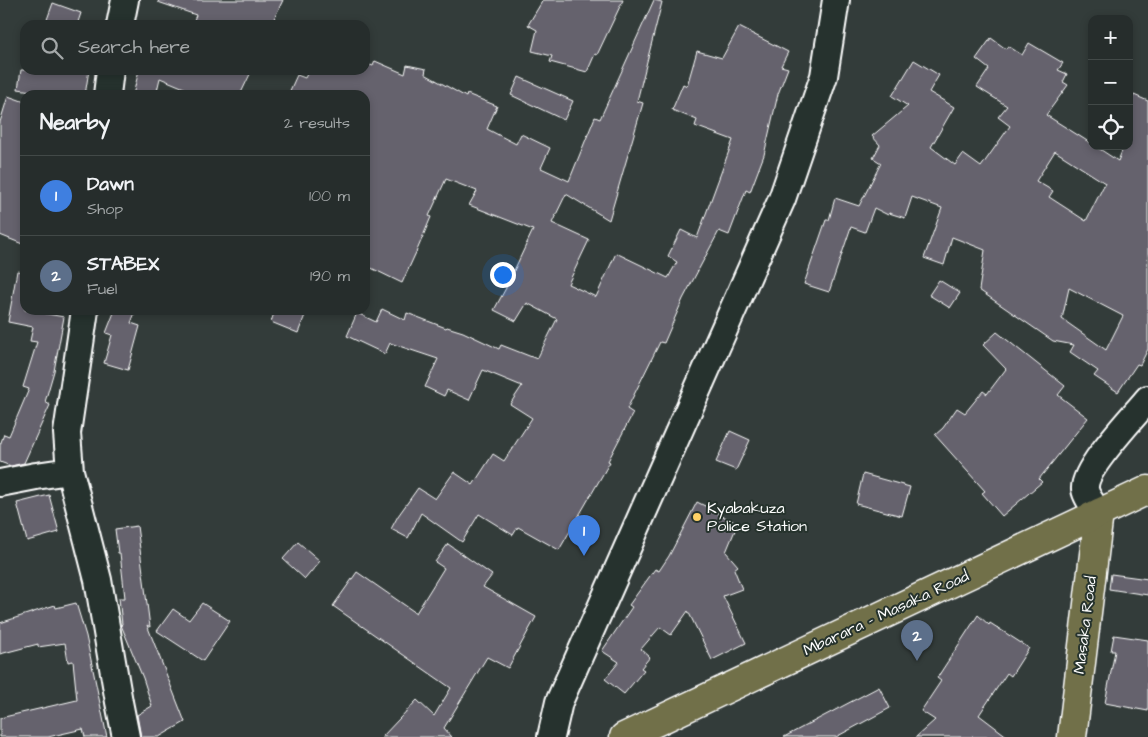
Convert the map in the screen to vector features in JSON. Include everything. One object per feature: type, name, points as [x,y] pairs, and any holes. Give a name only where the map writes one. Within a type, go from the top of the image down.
[{"type":"main road","name":"Mbarara - Masaka Road","points":[[624,737],[1148,490]]},
{"type":"main road","name":"Masaka Road","points":[[1072,737],[1099,513]]},
{"type":"street","points":[[121,20],[124,0]]},
{"type":"street","points":[[551,737],[559,702],[782,200],[824,76],[836,0]]},
{"type":"street","points":[[108,90],[109,75]]},
{"type":"street","points":[[84,315],[67,433],[70,471],[98,580],[126,737]]},
{"type":"street","points":[[1099,513],[1089,499],[1085,488],[1088,476],[1101,456],[1148,400]]},
{"type":"street","points":[[0,483],[70,471]]},
{"type":"building","points":[[159,0],[283,0],[273,20],[194,20],[196,15],[158,2]]},
{"type":"building","points":[[543,0],[623,0],[587,72],[550,62],[552,56],[532,51],[537,30],[528,25]]},
{"type":"building","points":[[654,0],[662,2],[637,101],[643,103],[609,220],[566,194],[552,223],[589,240],[568,284],[596,297],[616,253],[668,278],[677,262],[668,256],[681,230],[697,238],[733,140],[695,126],[697,120],[672,110],[683,84],[687,86],[697,51],[722,58],[739,27],[788,52],[781,66],[788,68],[778,94],[764,155],[750,192],[746,190],[729,235],[719,231],[683,299],[664,343],[660,342],[627,409],[633,413],[608,461],[610,462],[559,550],[518,527],[513,535],[479,514],[462,542],[421,513],[408,538],[391,529],[418,488],[435,499],[454,472],[473,485],[493,454],[504,461],[532,418],[510,404],[522,386],[483,370],[469,400],[447,390],[444,396],[425,387],[438,359],[390,343],[385,354],[347,336],[356,315],[361,315],[376,322],[382,309],[405,320],[407,313],[446,328],[463,332],[499,349],[501,345],[537,359],[557,319],[527,303],[516,321],[494,310],[512,277],[533,230],[469,205],[477,191],[446,179],[402,283],[370,267],[370,90],[290,90],[297,75],[305,78],[306,75],[370,75],[370,65],[373,66],[375,61],[405,74],[407,65],[426,69],[425,74],[466,97],[467,94],[497,106],[487,129],[516,144],[521,134],[550,148],[541,168],[569,181],[595,117],[600,119]]},
{"type":"building","points":[[53,3],[81,13],[79,20],[47,20]]},
{"type":"building","points":[[991,38],[1006,49],[1008,46],[1022,55],[1029,43],[1063,63],[1058,70],[1067,74],[1063,82],[1068,85],[1046,115],[1088,141],[1088,150],[1101,150],[1118,161],[1122,150],[1133,150],[1134,95],[1148,101],[1148,349],[1140,365],[1137,364],[1118,392],[1094,376],[1098,371],[1070,352],[1074,345],[1053,341],[979,290],[985,250],[952,237],[944,265],[924,258],[942,208],[912,197],[905,218],[889,213],[888,215],[874,208],[865,232],[851,227],[829,292],[804,284],[826,220],[829,220],[835,198],[859,206],[881,163],[873,158],[880,145],[872,136],[908,106],[892,96],[914,60],[939,75],[929,92],[954,107],[931,147],[955,165],[963,154],[981,167],[1010,126],[998,117],[1007,106],[977,87],[989,69],[976,59]],"holes":[[[1055,151],[1105,183],[1086,221],[1049,197],[1053,191],[1036,181]],[[1069,288],[1123,316],[1106,350],[1062,319]]]},
{"type":"building","points":[[20,75],[88,75],[86,90],[18,89]]},
{"type":"building","points":[[138,75],[250,75],[242,90],[189,90],[160,78],[157,90],[134,90]]},
{"type":"building","points":[[519,77],[573,101],[564,120],[511,95]]},
{"type":"building","points":[[8,96],[20,100],[20,243],[0,235],[0,122]]},
{"type":"building","points":[[17,271],[20,271],[20,315],[64,317],[54,371],[45,402],[50,405],[24,463],[11,466],[0,462],[0,445],[4,434],[9,436],[29,389],[23,387],[37,342],[30,341],[33,327],[8,322]]},
{"type":"building","points":[[939,280],[960,293],[950,308],[929,295]]},
{"type":"building","points":[[113,315],[134,315],[131,323],[140,326],[128,370],[104,363],[112,335],[106,333]]},
{"type":"building","points":[[273,315],[305,315],[298,333],[271,322]]},
{"type":"building","points":[[997,332],[1065,386],[1058,395],[1088,418],[1039,479],[1042,482],[1002,516],[982,493],[985,491],[935,435],[943,428],[957,408],[965,413],[983,391],[987,394],[1006,369],[983,345]]},
{"type":"building","points":[[730,431],[750,440],[736,470],[716,462]]},
{"type":"building","points":[[863,474],[910,487],[902,516],[856,504]]},
{"type":"building","points":[[49,495],[59,532],[27,541],[17,503]]},
{"type":"building","points":[[697,502],[738,523],[726,552],[738,566],[734,569],[742,589],[723,596],[746,643],[712,660],[688,611],[671,635],[660,627],[641,649],[650,657],[641,668],[644,670],[624,694],[605,679],[619,662],[602,651],[632,607],[629,605],[655,569],[659,571],[669,556]]},
{"type":"building","points":[[137,526],[150,627],[147,625],[185,722],[159,737],[141,737],[137,715],[152,706],[143,678],[121,625],[119,598],[125,598],[120,553],[118,553],[115,529]]},
{"type":"building","points":[[298,542],[320,561],[305,579],[283,559]]},
{"type":"building","points":[[448,544],[492,575],[483,587],[536,617],[508,668],[487,657],[444,728],[452,737],[382,737],[417,700],[434,716],[451,688],[333,606],[357,572],[416,613],[444,568],[435,562]]},
{"type":"building","points":[[1111,574],[1148,579],[1148,595],[1109,589]]},
{"type":"building","points":[[76,603],[86,636],[107,737],[85,737],[83,729],[48,737],[0,737],[0,718],[77,700],[73,661],[68,662],[65,643],[38,647],[38,644],[0,654],[0,623],[55,605],[56,608]]},
{"type":"building","points":[[202,603],[230,621],[203,661],[157,631],[173,609],[189,620]]},
{"type":"building","points":[[978,615],[989,625],[990,623],[1029,648],[1011,676],[1007,673],[979,715],[1008,737],[916,737],[935,720],[921,711],[941,681],[937,678]]},
{"type":"building","points":[[1114,635],[1148,640],[1148,711],[1105,703],[1115,651],[1111,651]]},
{"type":"building","points":[[879,687],[890,708],[836,737],[784,737]]},
{"type":"place","name":"Kyabakuza Police Station","points":[[697,517]]},
{"type":"place","name":"Dawn","points":[[584,556]]},
{"type":"place","name":"STABEX","points":[[917,661]]}]
